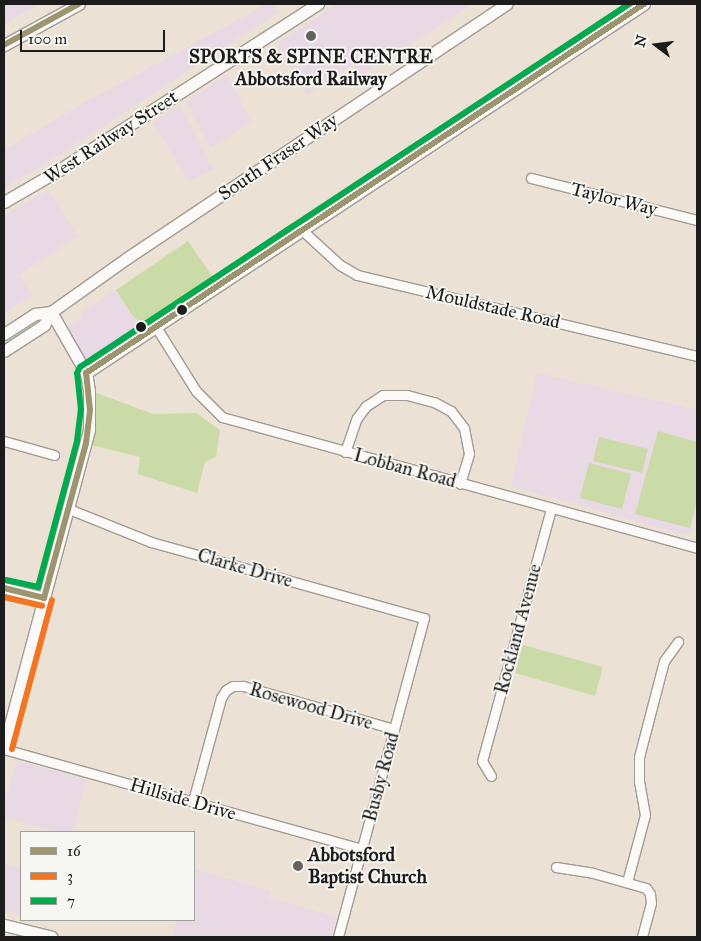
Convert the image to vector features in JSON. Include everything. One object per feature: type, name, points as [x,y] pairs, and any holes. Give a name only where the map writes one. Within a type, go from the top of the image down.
[{"type":"street","points":[[4,45],[79,4]]},
{"type":"street","name":"West Railway Street","points":[[4,202],[45,179],[318,4]]},
{"type":"street","name":"South Fraser Way","points":[[4,351],[44,325],[51,312],[127,258],[507,4]]},
{"type":"street","points":[[86,373],[644,4]]},
{"type":"street","name":"Taylor Way","points":[[530,178],[697,220]]},
{"type":"street","name":"Mouldstade Road","points":[[302,231],[340,265],[357,275],[697,356]]},
{"type":"street","points":[[4,741],[69,509],[89,429],[89,391],[86,373],[51,312]]},
{"type":"street","name":"South Fraser Way","points":[[4,334],[35,314],[51,312]]},
{"type":"street","name":"Lobban Road","points":[[156,327],[196,391],[222,417],[460,484],[697,546]]},
{"type":"street","points":[[345,452],[356,418],[366,406],[383,396],[407,395],[425,400],[451,411],[464,428],[469,454],[460,484]]},
{"type":"street","points":[[4,441],[54,455]]},
{"type":"street","name":"Rockland Avenue","points":[[489,773],[482,761],[551,508]]},
{"type":"street","name":"Clarke Drive","points":[[69,509],[151,542],[424,618]]},
{"type":"street","points":[[4,588],[44,598]]},
{"type":"street","name":"Busby Road","points":[[338,937],[424,618]]},
{"type":"street","points":[[627,882],[645,815],[639,782],[640,757],[664,661],[678,642]]},
{"type":"street","name":"Rosewood Drive","points":[[193,801],[221,698],[226,690],[233,686],[243,686],[394,729]]},
{"type":"street","name":"Hillside Drive","points":[[4,741],[193,801],[362,849]]},
{"type":"street","points":[[556,867],[640,885],[650,894],[651,902],[642,937]]},
{"type":"street","points":[[4,920],[9,926],[52,937]]},
{"type":"shaded area","points":[[4,4],[40,4],[4,24]]},
{"type":"shaded area","points":[[273,4],[279,12],[53,159],[4,188],[4,150],[75,108],[265,5]]},
{"type":"shaded area","points":[[337,4],[473,4],[360,76],[353,64],[306,95],[277,43]]},
{"type":"shaded area","points":[[227,75],[251,121],[211,148],[186,102]]},
{"type":"shaded area","points":[[180,105],[213,169],[189,181],[153,123]]},
{"type":"shaded area","points":[[48,190],[78,236],[19,275],[32,295],[4,314],[4,215]]},
{"type":"shaded area","points":[[116,290],[131,314],[143,325],[141,336],[86,371],[63,330],[82,317],[80,314]]},
{"type":"shaded area","points":[[537,373],[697,410],[697,510],[691,531],[685,535],[511,486]]},
{"type":"shaded area","points":[[21,762],[86,780],[73,831],[55,831],[4,817],[4,807],[16,764]]},
{"type":"shaded area","points":[[4,864],[20,868],[20,915],[4,910]]},
{"type":"shaded area","points":[[195,869],[271,891],[269,898],[337,917],[331,937],[172,937],[177,921],[195,921]]},
{"type":"green space","points":[[188,241],[215,280],[175,308],[171,304],[143,325],[131,314],[116,290]]},
{"type":"green space","points":[[91,391],[153,414],[196,413],[220,430],[216,457],[205,462],[197,493],[138,474],[140,457],[87,444]]},
{"type":"green space","points":[[658,431],[697,442],[697,500],[690,528],[635,514]]},
{"type":"green space","points":[[599,437],[648,449],[642,473],[593,461]]},
{"type":"green space","points":[[589,463],[631,474],[622,509],[580,498]]},
{"type":"green space","points":[[523,645],[603,667],[595,696],[515,673]]},
{"type":"transit line","name":"16","points":[[4,45],[79,4]]},
{"type":"transit line","name":"7","points":[[6,580],[38,587],[77,441],[81,410],[77,373],[80,367],[629,4]]},
{"type":"transit line","name":"16","points":[[4,588],[44,598],[86,443],[90,410],[86,373],[644,4]]},
{"type":"transit line","name":"3","points":[[4,597],[42,606]]},
{"type":"transit line","name":"3","points":[[12,749],[52,600]]},
{"type":"place","name":"SPORTS & SPINE CENTRE Abbotsford Railway","points":[[311,36]]},
{"type":"place","name":"Abbotsford Baptist Church","points":[[298,866]]}]
